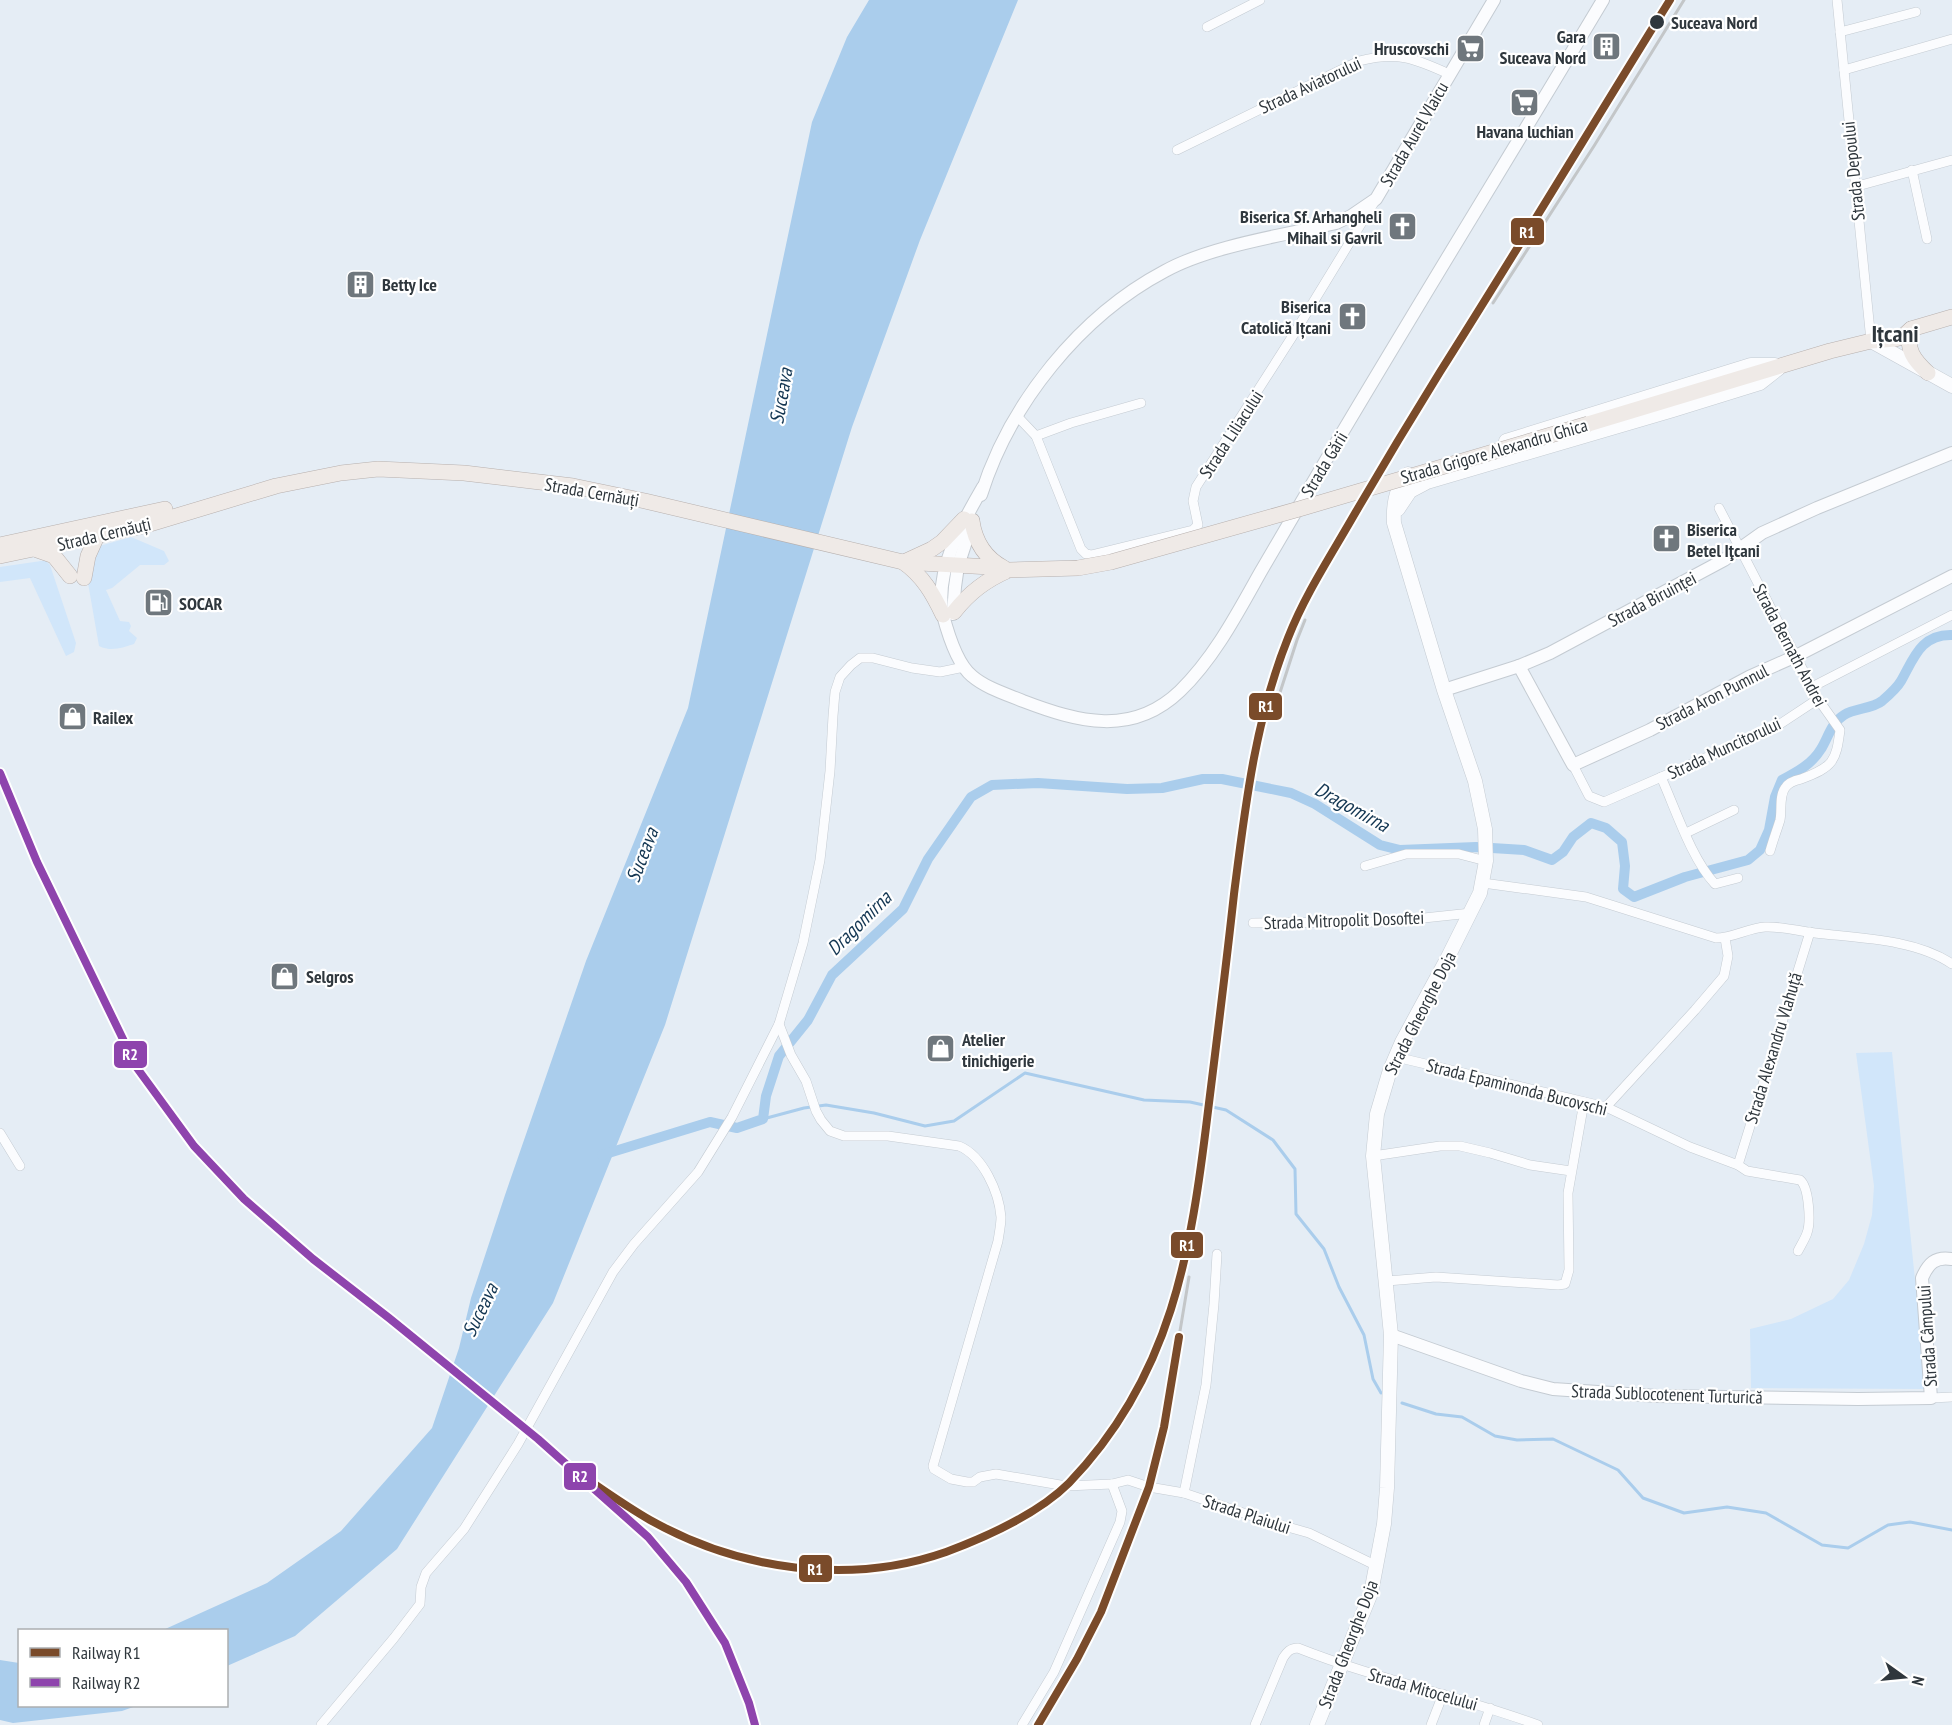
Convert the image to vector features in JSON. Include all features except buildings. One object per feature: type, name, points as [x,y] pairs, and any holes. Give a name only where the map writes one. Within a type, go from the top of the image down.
[{"type":"main road","name":"Strada Grigore Alexandru Ghica","points":[[903,562],[1009,570],[1078,568],[1111,562],[1871,341],[1879,335],[1911,329],[1952,317]]},
{"type":"main road","points":[[1911,329],[1908,342],[1910,351],[1919,365],[1928,373]]},
{"type":"main road","points":[[1871,341],[1952,386]]},
{"type":"main road","points":[[1394,523],[1394,504],[1400,486],[1407,476],[1418,469],[1751,364],[1783,365]]},
{"type":"main road","points":[[1394,523],[1404,498],[1417,486],[1760,383],[1783,365]]},
{"type":"main road","name":"Strada Cernăuți","points":[[0,545],[132,518],[237,492],[329,475],[368,470],[417,470],[464,472],[557,484],[645,501],[903,562]]},
{"type":"main road","name":"Strada Cernăuți","points":[[0,556],[143,526],[276,486]]},
{"type":"main road","points":[[968,520],[980,547],[997,564],[1009,570],[980,584],[948,613],[921,577],[903,562],[932,549],[968,520]]},
{"type":"main road","name":"Strada Gheorghe Doja","points":[[1317,1725],[1371,1593],[1377,1566],[1387,1488],[1391,1335],[1373,1156],[1377,1114],[1382,1092],[1396,1057],[1471,914],[1483,883],[1486,858],[1483,815],[1475,781],[1444,690],[1394,523]]},
{"type":"main road","points":[[34,549],[54,556],[77,577],[97,536]]},
{"type":"street","points":[[1207,27],[1260,0]]},
{"type":"street","name":"Strada Aurel Vlaicu","points":[[952,565],[956,534],[968,520],[1017,416],[1042,378],[1071,342],[1096,318],[1166,270],[1229,248],[1336,223],[1376,199],[1494,0]]},
{"type":"street","name":"Strada Gării","points":[[952,565],[943,585],[951,636],[958,658],[973,677],[1001,692],[1076,719],[1102,722],[1133,719],[1153,710],[1177,694],[1192,679],[1237,614],[1362,400],[1603,0]]},
{"type":"street","name":"Strada Depoului","points":[[1837,0],[1871,341]]},
{"type":"street","points":[[1840,32],[1916,12]]},
{"type":"street","points":[[1844,70],[1952,39]]},
{"type":"street","name":"Strada Aviatorului","points":[[1177,150],[1359,61],[1382,56],[1397,56],[1423,62],[1449,74]]},
{"type":"street","points":[[1854,187],[1952,160]]},
{"type":"street","points":[[1912,170],[1927,239]]},
{"type":"street","name":"Strada Liliacului","points":[[1017,416],[1036,436],[1081,549],[1086,554],[1091,555],[1193,530],[1197,525],[1193,501],[1196,487],[1280,357],[1376,199]]},
{"type":"street","points":[[1036,436],[1071,423],[1141,404]]},
{"type":"street","name":"Strada Biruinței","points":[[1444,690],[1519,666],[1550,653],[1724,560],[1762,533],[1780,524],[1952,453]]},
{"type":"street","name":"Strada Bernath Andrei","points":[[1719,508],[1818,699],[1840,730],[1837,756],[1816,773],[1785,787],[1780,819],[1770,850]]},
{"type":"street","name":"Strada Aron Pumnul","points":[[1573,765],[1650,730],[1749,677],[1796,656],[1952,576]]},
{"type":"street","points":[[1812,687],[1952,615]]},
{"type":"street","points":[[321,1725],[420,1604],[421,1587],[426,1573],[464,1529],[518,1444],[612,1272],[698,1172],[732,1117],[780,1024],[803,943],[820,860],[835,692],[840,677],[860,658],[873,658],[940,672],[964,667]]},
{"type":"street","points":[[1519,666],[1573,765]]},
{"type":"street","name":"Strada Muncitorului","points":[[1573,765],[1589,796],[1604,802],[1774,728],[1818,699]]},
{"type":"street","name":"Strada Muncitorului","points":[[1661,777],[1708,877],[1715,884],[1738,878]]},
{"type":"street","points":[[1686,833],[1734,810]]},
{"type":"street","points":[[1365,866],[1406,854],[1459,854],[1486,858]]},
{"type":"street","points":[[1483,883],[1586,897],[1707,936],[1725,938],[1768,927],[1904,945],[1926,951],[1952,964]]},
{"type":"street","name":"Strada Mitropolit Dosoftei","points":[[1253,923],[1386,922],[1471,914]]},
{"type":"street","name":"Strada Alexandru Vlahuță","points":[[1738,1165],[1810,932]]},
{"type":"street","points":[[1606,1107],[1724,976],[1728,956],[1725,938]]},
{"type":"street","name":"Strada Plaiului","points":[[780,1024],[791,1054],[806,1081],[816,1111],[830,1131],[844,1136],[888,1136],[959,1146],[966,1149],[981,1163],[994,1188],[1001,1217],[998,1241],[934,1469],[959,1480],[973,1482],[981,1477],[996,1474],[1066,1486],[1112,1484],[1128,1480],[1149,1487],[1184,1493],[1309,1533],[1377,1566]]},
{"type":"street","name":"Strada Epaminonda Bucovschi","points":[[1396,1057],[1606,1107],[1747,1171],[1800,1179],[1804,1182],[1809,1224],[1798,1251]]},
{"type":"street","points":[[1387,1281],[1436,1277],[1565,1284],[1569,1270],[1568,1193],[1584,1102]]},
{"type":"street","points":[[0,1133],[20,1166]]},
{"type":"street","points":[[1373,1156],[1440,1146],[1460,1146],[1530,1165],[1571,1171]]},
{"type":"street","points":[[1184,1493],[1206,1385],[1214,1304],[1216,1254]]},
{"type":"street","name":"Strada Câmpului","points":[[1931,1398],[1922,1278],[1934,1260],[1945,1257],[1952,1259]]},
{"type":"street","name":"Strada Sublocotenent Turturică","points":[[1391,1335],[1521,1381],[1553,1389],[1680,1396],[1858,1399],[1952,1397]]},
{"type":"street","points":[[1022,1725],[1054,1672],[1120,1522],[1122,1510],[1112,1484]]},
{"type":"street","name":"Strada Mitocelului","points":[[1256,1725],[1283,1658],[1289,1650],[1298,1648],[1342,1666],[1490,1708],[1538,1725]]},
{"type":"street","points":[[1431,1725],[1443,1694]]},
{"type":"street","points":[[1484,1725],[1490,1708]]},
{"type":"shaded area","points":[[131,537],[164,551],[169,561],[164,565],[140,565],[112,588],[106,590],[120,621],[129,622],[131,626],[129,631],[137,638],[134,644],[125,647],[103,648],[99,646],[88,583],[96,547]]},
{"type":"shaded area","points":[[46,561],[50,565],[76,643],[74,652],[66,656],[30,578],[0,582],[0,567]]},
{"type":"shaded area","points":[[1892,1052],[1926,1389],[1751,1388],[1750,1329],[1791,1319],[1833,1299],[1849,1280],[1864,1244],[1872,1215],[1874,1186],[1856,1053]]},
{"type":"water","name":"Suceava","points":[[869,0],[1018,0],[920,240],[852,427],[665,1025],[553,1303],[397,1549],[295,1636],[228,1666],[228,1629],[165,1629],[267,1583],[341,1531],[432,1428],[459,1348],[471,1298],[586,961],[688,708],[812,122],[847,37]]},
{"type":"water","points":[[0,1660],[18,1663],[18,1707],[133,1707],[122,1711],[13,1723],[0,1720]]},
{"type":"waterway","name":"Dragomirna","points":[[602,1155],[710,1122],[737,1128],[763,1119],[766,1096],[779,1056],[808,1020],[832,975],[903,909],[928,859],[971,797],[992,785],[1038,783],[1127,789],[1162,788],[1203,779],[1222,779],[1291,793],[1315,804],[1380,845],[1400,850],[1476,847],[1524,850],[1552,860],[1563,852],[1573,837],[1591,823],[1606,828],[1622,842],[1625,866],[1623,889],[1634,897],[1685,877],[1748,860],[1760,850],[1769,830],[1775,797],[1782,780],[1799,771],[1813,759],[1840,718],[1848,713],[1878,704],[1890,694],[1926,643],[1941,636],[1952,635]]},
{"type":"waterway","points":[[763,1119],[804,1108],[826,1105],[874,1113],[925,1126],[954,1121],[1025,1073],[1144,1100],[1190,1102],[1226,1110],[1273,1140],[1295,1169],[1296,1214],[1324,1249],[1339,1287],[1364,1335],[1373,1379],[1381,1393]]},
{"type":"waterway","points":[[1402,1403],[1436,1414],[1462,1417],[1495,1436],[1517,1440],[1553,1439],[1618,1470],[1643,1498],[1684,1513],[1727,1507],[1766,1513],[1822,1545],[1848,1548],[1888,1525],[1910,1522],[1952,1530]]},
{"type":"railway","points":[[568,1466],[650,1520],[684,1537],[720,1551],[757,1561],[795,1568],[833,1570],[871,1568],[909,1562],[946,1552],[978,1539],[1027,1514],[1057,1494],[1104,1442],[1132,1400],[1154,1355],[1171,1310],[1184,1262],[1201,1163],[1247,797],[1267,700],[1288,638],[1317,579],[1394,447],[1670,0]]},
{"type":"railway","points":[[1493,303],[1684,0]]},
{"type":"railway","points":[[1274,711],[1305,620]]},
{"type":"railway","points":[[1038,1725],[1077,1659],[1101,1612],[1149,1487],[1164,1427],[1189,1277]]},
{"type":"rail line","name":"R1","points":[[568,1466],[650,1520],[684,1537],[720,1551],[757,1561],[795,1568],[833,1570],[871,1568],[909,1562],[946,1552],[978,1539],[1027,1514],[1057,1494],[1104,1442],[1132,1400],[1154,1355],[1171,1310],[1184,1262],[1201,1163],[1247,797],[1267,700],[1288,638],[1317,579],[1394,447],[1670,0]]},
{"type":"rail line","name":"R2","points":[[0,773],[37,862],[137,1068],[194,1146],[244,1199],[313,1259],[538,1439],[648,1537],[686,1582],[725,1643],[749,1703],[755,1725]]},
{"type":"rail line","name":"R1","points":[[1038,1725],[1077,1659],[1101,1612],[1149,1487],[1164,1427],[1179,1337]]},
{"type":"place","name":"Suceava Nord","points":[[1657,22]]},
{"type":"place","name":"Gara Suceava Nord","points":[[1607,46]]},
{"type":"place","name":"Hruscovschi","points":[[1470,48]]},
{"type":"place","name":"Havana luchian","points":[[1525,102]]},
{"type":"place","name":"Biserica Sf. Arhangheli Mihail si Gavril","points":[[1403,226]]},
{"type":"place","name":"Betty Ice","points":[[361,284]]},
{"type":"place","name":"Biserica Catolică Ițcani","points":[[1352,316]]},
{"type":"place","name":"Biserica Betel Iţcani","points":[[1666,539]]},
{"type":"place","name":"SOCAR","points":[[158,603]]},
{"type":"place","name":"Railex","points":[[72,717]]},
{"type":"place","name":"Selgros","points":[[285,976]]},
{"type":"place","name":"Atelier tinichigerie","points":[[941,1049]]},
{"type":"district","name":"Ițcani","points":[[1895,333]]}]
